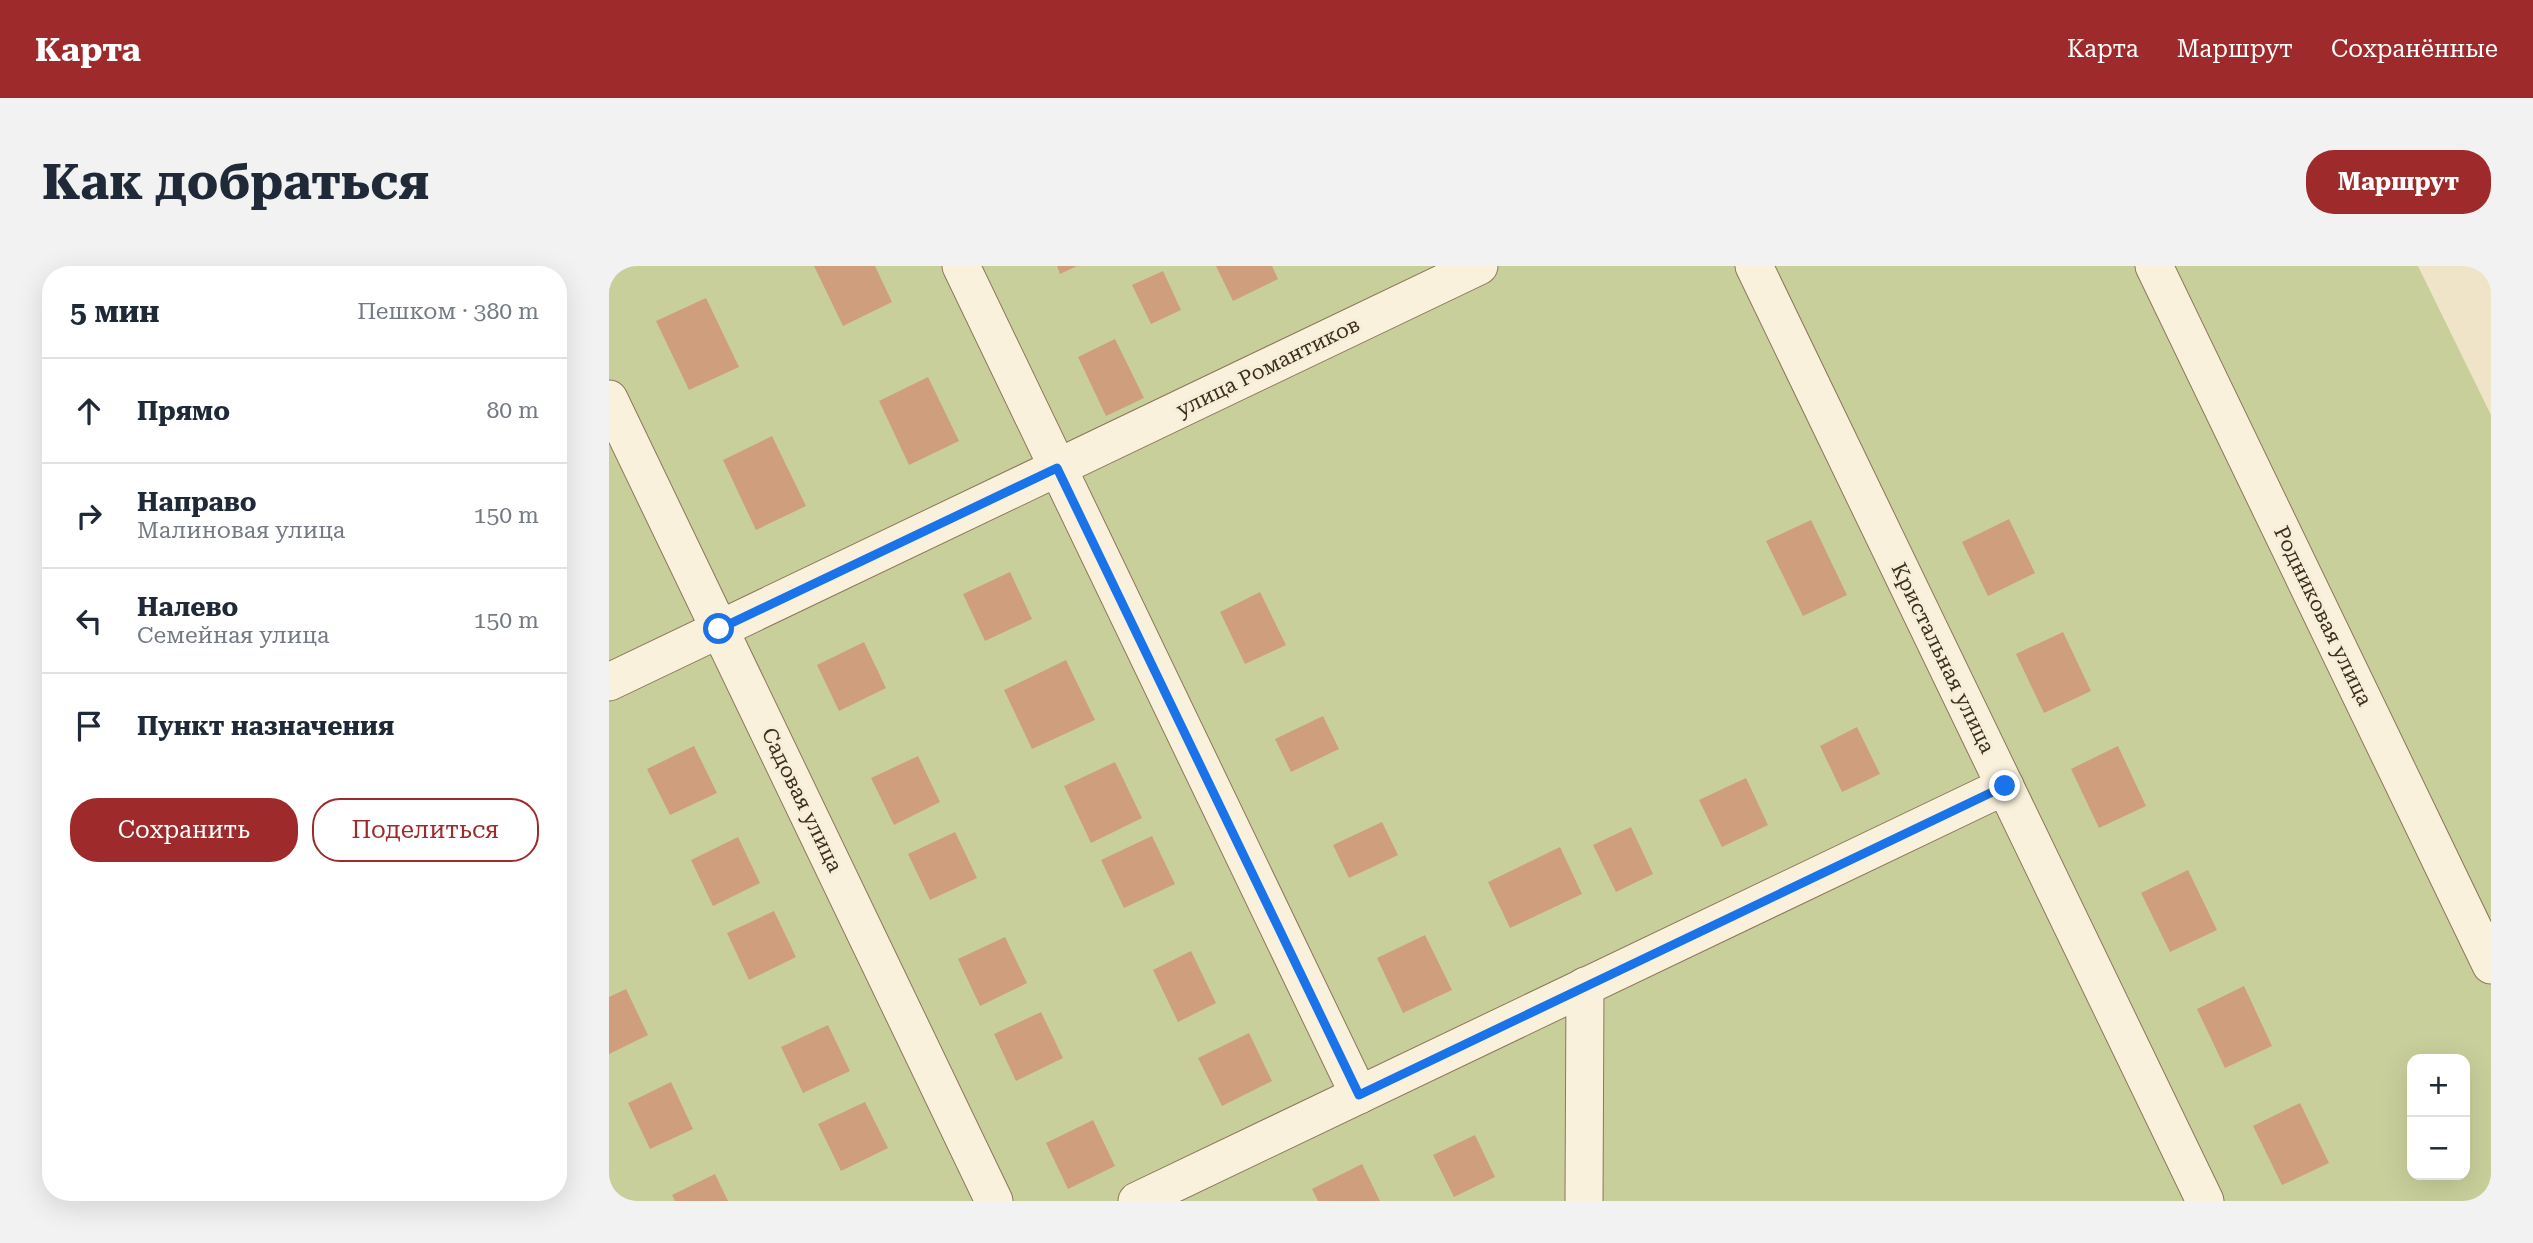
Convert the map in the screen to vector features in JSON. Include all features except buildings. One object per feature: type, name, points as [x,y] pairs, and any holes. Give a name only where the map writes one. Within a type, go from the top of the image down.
[{"type":"street","points":[[961,266],[1359,1095]]},
{"type":"street","name":"улица Романтиков","points":[[609,681],[1479,266]]},
{"type":"street","name":"Кристальная улица","points":[[1754,266],[2205,1201]]},
{"type":"street","name":"Родниковая улица","points":[[2154,266],[2491,965]]},
{"type":"street","name":"Садовая улица","points":[[609,399],[994,1201]]},
{"type":"street","points":[[1137,1201],[2005,786]]},
{"type":"street","points":[[1584,1201],[1585,986]]},
{"type":"green space","points":[[609,266],[2418,266],[2491,415],[2491,1201],[609,1201]]},
{"type":"route","points":[[719,629],[1057,468],[1359,1095],[2005,786]]}]
